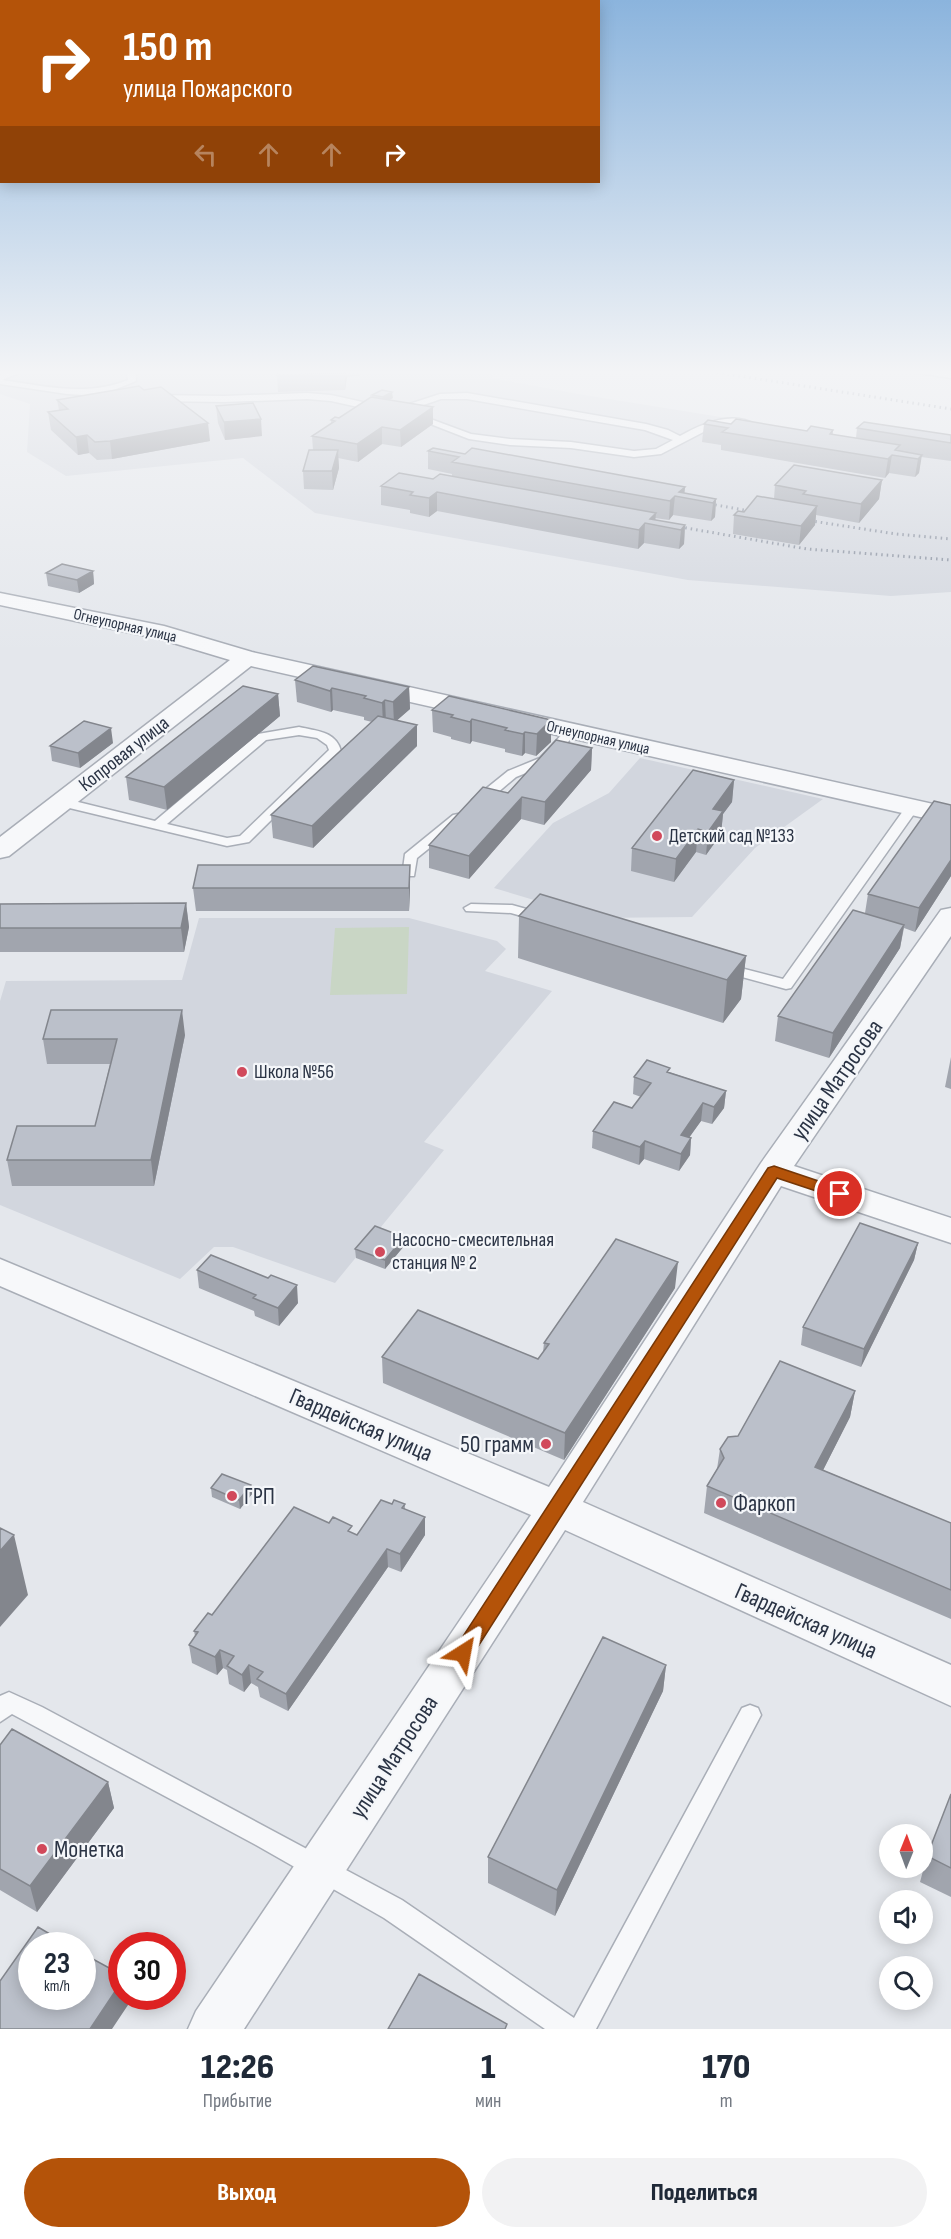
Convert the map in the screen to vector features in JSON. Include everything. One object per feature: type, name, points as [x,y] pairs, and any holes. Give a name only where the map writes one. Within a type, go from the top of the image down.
[{"type":"street","name":"Огнеупорная улица","points":[[0,599],[164,633],[247,658],[951,816]]},
{"type":"street","name":"Копровая улица","points":[[0,850],[247,658]]},
{"type":"street","name":"улица Матросова","points":[[214,2029],[774,1171],[951,916]]},
{"type":"street","points":[[774,1171],[951,1231]]},
{"type":"street","name":"Гвардейская улица","points":[[0,1272],[556,1508],[951,1686]]},
{"type":"lane","points":[[62,802],[227,842],[244,839],[335,751],[333,742],[321,735],[299,731],[262,737],[158,825]]},
{"type":"lane","points":[[386,873],[409,873],[410,857],[512,774],[544,761],[571,732]]},
{"type":"lane","points":[[706,963],[786,985],[913,807]]},
{"type":"lane","points":[[471,908],[512,909],[558,922]]},
{"type":"lane","points":[[0,1712],[9,1702],[34,1714],[321,1868],[393,1910],[567,2029]]},
{"type":"lane","points":[[582,2029],[750,1715]]},
{"type":"shaded area","points":[[46,464],[187,464],[66,476]]},
{"type":"shaded area","points":[[250,464],[951,464],[951,592],[891,596],[688,580],[315,513]]},
{"type":"shaded area","name":"Детский сад №133","points":[[640,758],[823,799],[755,848],[692,917],[594,918],[494,888],[553,823],[609,793]]},
{"type":"shaded area","name":"Школа №56","points":[[199,918],[409,918],[497,941],[506,949],[485,971],[552,991],[424,1142],[444,1150],[335,1283],[233,1247],[214,1247],[180,1279],[0,1205],[0,1001],[6,981],[182,980]]},
{"type":"green space","points":[[409,927],[407,994],[330,995],[335,928]]},
{"type":"building","points":[[305,464],[334,464],[332,471],[303,471]]},
{"type":"building","points":[[461,464],[558,464],[685,487],[679,492],[716,499],[713,503],[675,496],[670,501]]},
{"type":"building","points":[[794,465],[882,480],[861,504],[803,494],[806,491],[775,485]]},
{"type":"building","points":[[399,473],[433,479],[440,474],[656,513],[650,519],[685,525],[681,530],[645,523],[639,530],[437,492],[429,498],[410,495],[413,492],[381,486]]},
{"type":"building","points":[[757,496],[817,506],[801,526],[734,515],[738,511],[744,512]]},
{"type":"building","points":[[62,564],[93,571],[77,580],[46,573]]},
{"type":"building","points":[[313,666],[409,687],[393,702],[385,700],[382,703],[364,698],[366,696],[332,688],[330,691],[295,680]]},
{"type":"building","points":[[243,686],[278,694],[164,787],[126,777]]},
{"type":"building","points":[[449,696],[551,720],[537,734],[525,732],[523,734],[472,719],[470,722],[451,717],[453,715],[432,710]]},
{"type":"building","points":[[378,716],[417,725],[312,826],[271,815]]},
{"type":"building","points":[[84,721],[111,728],[78,753],[50,746]]},
{"type":"building","points":[[556,740],[592,748],[545,802],[522,797],[469,856],[429,845],[483,787],[508,793]]},
{"type":"building","points":[[693,770],[734,780],[713,809],[723,811],[708,832],[698,829],[676,859],[632,848]]},
{"type":"building","points":[[934,801],[951,805],[951,860],[919,908],[868,894]]},
{"type":"building","points":[[198,865],[410,865],[409,888],[193,888]]},
{"type":"building","points":[[540,894],[746,956],[727,980],[519,916]]},
{"type":"building","points":[[186,903],[181,928],[0,928],[0,904]]},
{"type":"building","points":[[853,910],[904,925],[833,1033],[778,1016]]},
{"type":"building","points":[[51,1010],[182,1010],[151,1160],[7,1160],[17,1126],[95,1126],[117,1039],[43,1039]]},
{"type":"building","points":[[647,1060],[670,1068],[667,1072],[726,1091],[714,1107],[703,1103],[681,1135],[691,1138],[681,1154],[645,1141],[640,1147],[593,1131],[614,1102],[632,1108],[651,1083],[634,1077]]},
{"type":"building","points":[[860,1223],[918,1243],[864,1349],[803,1327]]},
{"type":"building","points":[[375,1226],[404,1237],[385,1260],[355,1249]]},
{"type":"building","points":[[616,1239],[678,1262],[565,1433],[382,1357],[418,1310],[538,1359],[549,1344],[544,1343]]},
{"type":"building","points":[[211,1255],[268,1278],[271,1275],[297,1285],[278,1308],[253,1298],[256,1295],[197,1270]]},
{"type":"building","points":[[780,1361],[855,1391],[815,1467],[951,1523],[951,1590],[707,1486],[724,1458],[720,1449],[728,1437],[738,1436]]},
{"type":"building","points":[[222,1474],[251,1485],[239,1500],[211,1488]]},
{"type":"building","points":[[381,1500],[392,1504],[394,1500],[405,1504],[402,1508],[425,1517],[400,1554],[387,1549],[286,1694],[257,1679],[263,1672],[249,1665],[242,1675],[227,1666],[234,1656],[220,1650],[215,1657],[189,1645],[198,1632],[194,1631],[208,1613],[212,1615],[294,1507],[329,1523],[333,1517],[352,1526],[348,1531],[357,1535]]},
{"type":"building","points":[[0,1528],[14,1535],[0,1551]]},
{"type":"building","points":[[603,1637],[666,1665],[557,1890],[488,1857]]},
{"type":"building","name":"Монетка","points":[[12,1729],[108,1782],[30,1886],[0,1869],[0,1745]]},
{"type":"building","points":[[951,1794],[951,1868],[933,1859],[933,1840]]},
{"type":"building","points":[[38,1927],[46,1932],[34,1932]]},
{"type":"building","points":[[18,1955],[18,2010],[96,2010],[96,1961],[108,1967],[108,2002],[90,2029],[0,2029],[0,1981]]},
{"type":"building","points":[[419,1974],[507,2024],[505,2029],[388,2029]]},
{"type":"railway","points":[[699,502],[761,513]]},
{"type":"railway","points":[[799,519],[896,534],[951,539]]},
{"type":"railway","points":[[669,525],[807,549],[951,560]]},
{"type":"place","name":"Детский сад №133","points":[[657,836]]},
{"type":"place","name":"Школа №56","points":[[242,1072]]},
{"type":"place","name":"Насосно-смесительная станция № 2","points":[[380,1252]]},
{"type":"place","name":"50 грамм","points":[[546,1444]]},
{"type":"place","name":"ГРП","points":[[232,1496]]},
{"type":"place","name":"Фаркоп","points":[[721,1503]]},
{"type":"place","name":"Монетка","points":[[42,1849]]},
{"type":"route","points":[[463,1653],[774,1171],[840,1194]]}]
